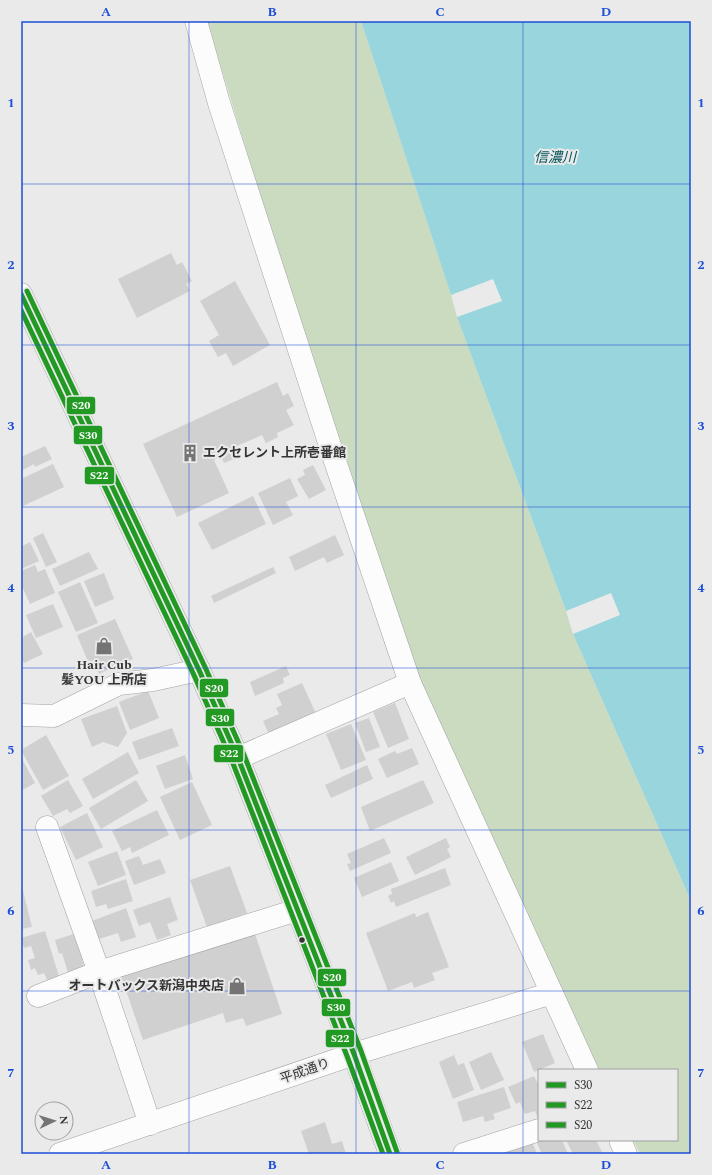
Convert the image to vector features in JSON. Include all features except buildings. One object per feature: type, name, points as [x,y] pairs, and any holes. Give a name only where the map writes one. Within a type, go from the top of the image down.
[{"type":"street","points":[[196,21],[219,103],[335,461],[410,683],[587,1069]]},
{"type":"street","points":[[24,308],[199,670],[238,758],[354,1054],[390,1154]]},
{"type":"street","points":[[21,715],[54,716],[119,684],[153,680],[199,670]]},
{"type":"street","points":[[238,758],[410,683]]},
{"type":"street","points":[[47,827],[99,972],[150,1124]]},
{"type":"street","points":[[38,996],[99,972],[297,910]]},
{"type":"street","name":"平成通り","points":[[60,1154],[354,1054],[552,993]]},
{"type":"street","points":[[464,1154],[538,1130]]},
{"type":"street","points":[[620,1141],[626,1154]]},
{"type":"green space","points":[[207,21],[361,21],[457,317],[566,611],[573,634],[691,901],[691,1154],[640,1154],[634,1141],[678,1141],[678,1069],[599,1069],[571,1013],[419,681],[310,360]]},
{"type":"water","name":"信濃川","points":[[361,21],[691,21],[691,901],[573,634],[620,615],[611,593],[566,611],[457,317],[502,301],[493,279],[451,295]]},
{"type":"transit line","name":"S20","points":[[27,291],[205,667],[244,755],[361,1051],[397,1152]]},
{"type":"transit line","name":"S30","points":[[21,294],[199,670],[238,758],[354,1054],[390,1154]]},
{"type":"transit line","name":"S22","points":[[21,310],[193,673],[232,761],[347,1056],[383,1154]]},
{"type":"place","name":"エクセレント上所壱番館","points":[[190,453]]},
{"type":"place","name":"Hair Cub 髪YOU 上所店","points":[[104,646]]},
{"type":"place","name":"オートバックス新潟中央店","points":[[237,986]]}]
